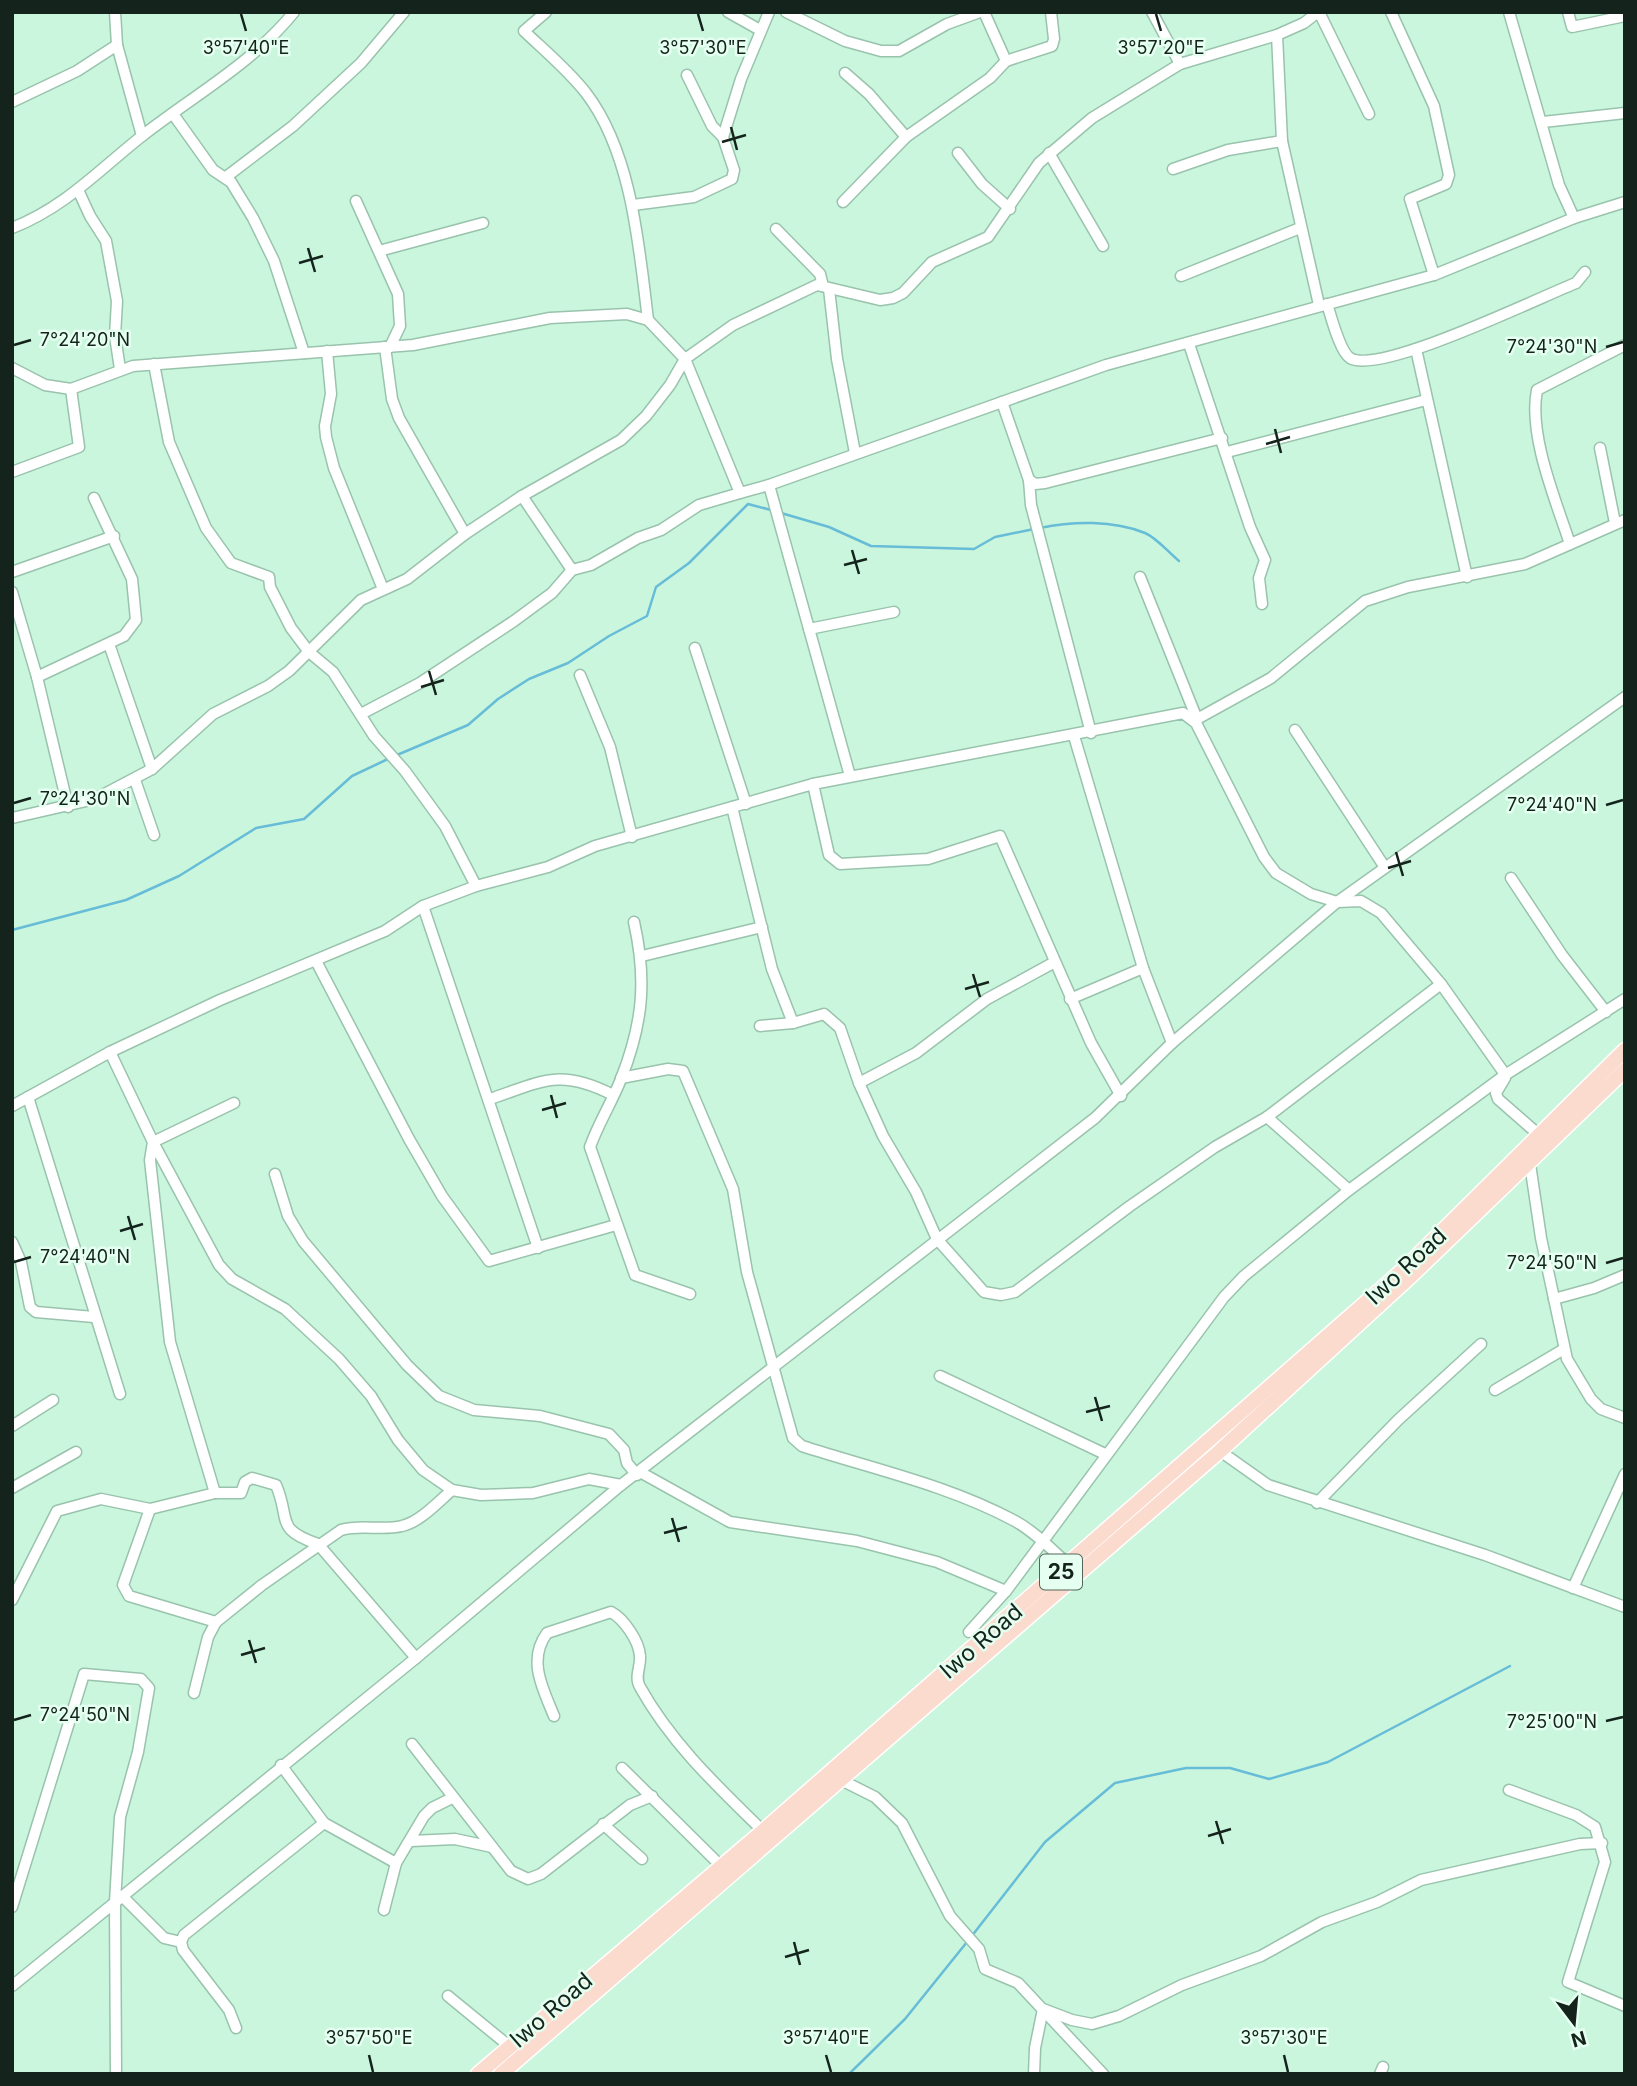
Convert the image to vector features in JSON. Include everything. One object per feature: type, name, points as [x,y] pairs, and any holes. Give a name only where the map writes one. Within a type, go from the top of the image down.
[{"type":"main road","name":"Iwo Road","points":[[478,2074],[509,2046],[841,1780],[1220,1451],[1408,1272],[1524,1154],[1538,1134],[1625,1050]]},
{"type":"main road","name":"Iwo Road","points":[[500,2074],[669,1919],[720,1865],[763,1831],[1408,1272],[1530,1164],[1625,1070]]},
{"type":"street","points":[[115,12],[117,45],[142,136]]},
{"type":"street","points":[[12,228],[79,192],[142,136],[268,42],[294,12]]},
{"type":"street","points":[[226,177],[293,126],[361,64],[404,12]]},
{"type":"street","points":[[546,12],[524,32],[586,93],[601,119],[633,205],[648,320]]},
{"type":"street","points":[[729,12],[761,30]]},
{"type":"street","points":[[723,136],[769,12]]},
{"type":"street","points":[[786,12],[845,41],[881,51],[900,51],[947,24],[982,12],[1006,61]]},
{"type":"street","points":[[843,202],[906,137],[990,78],[1006,61],[1052,46],[1054,38],[1051,12]]},
{"type":"street","points":[[1152,12],[1180,64]]},
{"type":"street","points":[[12,818],[95,799],[152,769],[213,713],[268,686],[309,652],[351,607],[422,570],[465,534],[522,496],[621,440],[646,416],[670,385],[685,359],[754,313],[817,285],[880,300],[903,293],[932,262],[988,237],[1049,153],[1092,118],[1180,64],[1200,55],[1277,35],[1304,23],[1319,12],[1369,114]]},
{"type":"street","points":[[1391,12],[1434,106],[1449,175],[1446,184],[1410,199],[1434,275]]},
{"type":"street","points":[[1509,12],[1543,122],[1559,185],[1574,218]]},
{"type":"street","points":[[1567,12],[1572,27],[1625,16]]},
{"type":"street","points":[[1277,35],[1282,141],[1300,228],[1323,305],[1344,352],[1350,359],[1361,361],[1416,349],[1470,331],[1497,315],[1576,283],[1585,272]]},
{"type":"street","points":[[12,102],[77,71],[117,45]]},
{"type":"street","points":[[845,73],[869,94],[906,137]]},
{"type":"street","points":[[633,205],[694,197],[732,178],[734,170],[723,136],[712,126],[687,75]]},
{"type":"street","points":[[1543,122],[1625,113]]},
{"type":"street","points":[[173,114],[213,170],[226,177],[253,218],[274,261],[304,353]]},
{"type":"street","points":[[1172,169],[1228,150],[1282,141]]},
{"type":"street","points":[[958,153],[982,184],[1010,209]]},
{"type":"street","points":[[1049,153],[1103,246]]},
{"type":"street","points":[[79,192],[106,241],[117,301],[114,336],[120,369]]},
{"type":"street","points":[[356,201],[398,294],[400,326],[413,345]]},
{"type":"street","points":[[361,714],[420,683],[514,621],[552,593],[572,570],[591,565],[638,538],[661,530],[699,505],[769,485],[1106,365],[1434,275],[1574,218],[1625,202]]},
{"type":"street","points":[[379,251],[482,223]]},
{"type":"street","points":[[1181,276],[1300,228]]},
{"type":"street","points":[[776,229],[820,274],[826,287],[855,453]]},
{"type":"street","points":[[12,368],[45,385],[71,388],[120,369],[154,364],[413,345],[550,318],[627,314],[648,320],[685,359],[740,493]]},
{"type":"street","points":[[400,326],[387,347],[392,399],[399,418],[465,534]]},
{"type":"street","points":[[1189,344],[1250,527],[1265,560],[1259,578],[1262,604]]},
{"type":"street","points":[[1570,544],[1547,471],[1534,409],[1537,390],[1625,345]]},
{"type":"street","points":[[1416,349],[1467,576]]},
{"type":"street","points":[[327,351],[331,394],[326,437],[334,467],[383,589]]},
{"type":"street","points":[[154,364],[169,442],[206,528],[231,563],[269,577],[270,587],[285,617],[309,652],[333,672],[374,736],[405,771],[456,843],[476,886]]},
{"type":"street","points":[[12,472],[79,447],[71,388]]},
{"type":"street","points":[[1227,452],[1426,400]]},
{"type":"street","points":[[1002,402],[1030,480],[1031,505],[1091,733]]},
{"type":"street","points":[[1030,480],[1035,484],[1045,483],[1222,438]]},
{"type":"street","points":[[12,1106],[110,1052],[220,1000],[385,931],[424,906],[476,886],[521,875],[595,846],[850,776],[1091,733],[1179,713],[1194,718],[1271,678],[1365,601],[1408,587],[1525,564],[1620,521],[1600,449]]},
{"type":"street","points":[[769,485],[850,776]]},
{"type":"street","points":[[522,496],[572,570]]},
{"type":"street","points":[[37,677],[124,636],[136,621],[132,579],[94,498]]},
{"type":"street","points":[[12,572],[114,536]]},
{"type":"street","points":[[1140,577],[1194,718],[1276,873],[1311,894],[1337,902],[1361,901],[1370,904],[1441,984],[1505,1074]]},
{"type":"street","points":[[12,592],[37,677],[68,807]]},
{"type":"street","points":[[809,629],[894,612]]},
{"type":"street","points":[[109,644],[152,769]]},
{"type":"street","points":[[695,648],[746,804]]},
{"type":"street","points":[[580,674],[610,747],[632,837]]},
{"type":"street","points":[[13,1984],[416,1658],[621,1485],[775,1368],[1121,1096],[1172,1043],[1337,902],[1384,866],[1517,777],[1625,697]]},
{"type":"street","points":[[1295,730],[1384,866]]},
{"type":"street","points":[[1074,736],[1143,968],[1172,1043]]},
{"type":"street","points":[[135,780],[154,835]]},
{"type":"street","points":[[813,784],[829,855],[840,864],[928,859],[1000,836],[1070,999],[1121,1096]]},
{"type":"street","points":[[732,807],[772,969],[793,1023]]},
{"type":"street","points":[[1511,878],[1562,955],[1606,1012]]},
{"type":"street","points":[[424,906],[538,1248]]},
{"type":"street","points":[[635,922],[642,956],[641,1014],[621,1078],[590,1147],[635,1275],[690,1294]]},
{"type":"street","points":[[642,956],[762,927]]},
{"type":"street","points":[[316,961],[409,1139],[442,1196],[484,1257],[489,1261],[497,1261],[616,1225]]},
{"type":"street","points":[[859,1083],[916,1053],[987,999],[1054,963]]},
{"type":"street","points":[[1070,999],[1143,968]]},
{"type":"street","points":[[760,1026],[793,1023],[824,1014],[840,1028],[859,1083],[937,1239],[984,1292],[1001,1295],[1015,1292],[1130,1206],[1215,1147],[1267,1117],[1441,984]]},
{"type":"street","points":[[969,1632],[1006,1591],[1105,1454],[1224,1297],[1244,1276],[1349,1190],[1505,1074],[1625,999]]},
{"type":"street","points":[[110,1052],[153,1142],[219,1265],[232,1279],[285,1310],[339,1359],[371,1396],[398,1440],[423,1470],[452,1490],[481,1494],[533,1493],[589,1479],[621,1485]]},
{"type":"street","points":[[621,1078],[668,1069],[682,1071],[733,1189],[747,1272],[793,1437],[802,1446],[914,1479],[968,1499],[1017,1522],[1069,1565]]},
{"type":"street","points":[[1505,1074],[1496,1093],[1497,1099],[1538,1134]]},
{"type":"street","points":[[490,1099],[540,1081],[559,1079],[585,1081],[613,1096]]},
{"type":"street","points":[[29,1097],[94,1317],[120,1394]]},
{"type":"street","points":[[153,1142],[234,1103]]},
{"type":"street","points":[[1267,1117],[1349,1190]]},
{"type":"street","points":[[153,1142],[150,1160],[153,1203],[170,1342],[215,1493]]},
{"type":"street","points":[[1530,1164],[1564,1349],[1591,1399],[1601,1409],[1625,1418]]},
{"type":"street","points":[[275,1174],[288,1216],[303,1241],[407,1365],[439,1396],[474,1410],[540,1416],[609,1434],[624,1450],[627,1463],[638,1474],[730,1522],[857,1541],[937,1562],[1006,1591]]},
{"type":"street","points":[[12,1242],[21,1262],[30,1307],[36,1312],[94,1317]]},
{"type":"street","points":[[1554,1298],[1594,1288],[1625,1275]]},
{"type":"street","points":[[1317,1503],[1398,1420],[1481,1344]]},
{"type":"street","points":[[1495,1390],[1564,1349]]},
{"type":"street","points":[[940,1377],[1105,1454]]},
{"type":"street","points":[[12,1426],[53,1400]]},
{"type":"street","points":[[1220,1451],[1268,1485],[1485,1555],[1625,1607]]},
{"type":"street","points":[[12,1488],[76,1452]]},
{"type":"street","points":[[1573,1588],[1625,1474]]},
{"type":"street","points":[[12,1600],[57,1511],[101,1499],[150,1509],[215,1493],[241,1493],[248,1479],[270,1482],[278,1489],[289,1529],[296,1536],[318,1544],[416,1658]]},
{"type":"street","points":[[194,1693],[208,1637],[216,1622],[318,1544],[353,1526],[400,1527],[412,1522],[452,1490]]},
{"type":"street","points":[[150,1509],[123,1585],[125,1592],[129,1596],[216,1622]]},
{"type":"street","points":[[554,1716],[537,1671],[541,1641],[547,1633],[611,1612],[622,1618],[640,1656],[637,1681],[658,1718],[712,1782],[763,1831]]},
{"type":"street","points":[[12,1907],[64,1732],[85,1674],[141,1679],[149,1688],[138,1752],[120,1817],[116,2074]]},
{"type":"street","points":[[412,1744],[511,1871],[528,1879],[541,1874],[630,1805],[652,1796]]},
{"type":"street","points":[[281,1765],[324,1823],[396,1863]]},
{"type":"street","points":[[622,1768],[720,1865]]},
{"type":"street","points":[[841,1780],[875,1797],[902,1823],[950,1916],[979,1949],[985,1969],[1018,1983],[1103,2074]]},
{"type":"street","points":[[1509,1790],[1588,1820],[1595,1827],[1602,1843],[1605,1862],[1568,1982],[1625,2006]]},
{"type":"street","points":[[384,1910],[396,1863],[425,1816],[432,1808],[452,1798]]},
{"type":"street","points":[[236,2028],[229,2010],[183,1950],[181,1942],[184,1935],[324,1823]]},
{"type":"street","points":[[603,1824],[642,1859]]},
{"type":"street","points":[[411,1841],[455,1839],[492,1847]]},
{"type":"street","points":[[1043,2009],[1092,2024],[1119,2016],[1182,1985],[1261,1956],[1322,1922],[1377,1902],[1421,1880],[1580,1844],[1602,1843]]},
{"type":"street","points":[[12,1860],[26,1865]]},
{"type":"street","points":[[119,1899],[164,1938],[181,1942]]},
{"type":"street","points":[[448,1996],[509,2046]]},
{"type":"street","points":[[1034,2074],[1035,2048],[1043,2009]]},
{"type":"waterway","points":[[397,755],[468,725],[498,699],[529,679],[568,663],[609,636],[647,616],[656,587],[689,563],[748,504],[771,510]]},
{"type":"waterway","points":[[781,513],[829,527],[871,546],[974,549],[995,537],[1034,529]]},
{"type":"waterway","points":[[1040,528],[1093,523],[1133,529],[1154,538],[1179,561]]},
{"type":"waterway","points":[[12,930],[126,900],[179,876],[256,828],[304,819],[352,776],[388,759]]},
{"type":"waterway","points":[[971,1937],[1045,1842],[1115,1783],[1186,1768],[1230,1768],[1269,1779],[1328,1762],[1510,1666]]},
{"type":"waterway","points":[[849,2074],[905,2019],[967,1942]]}]
